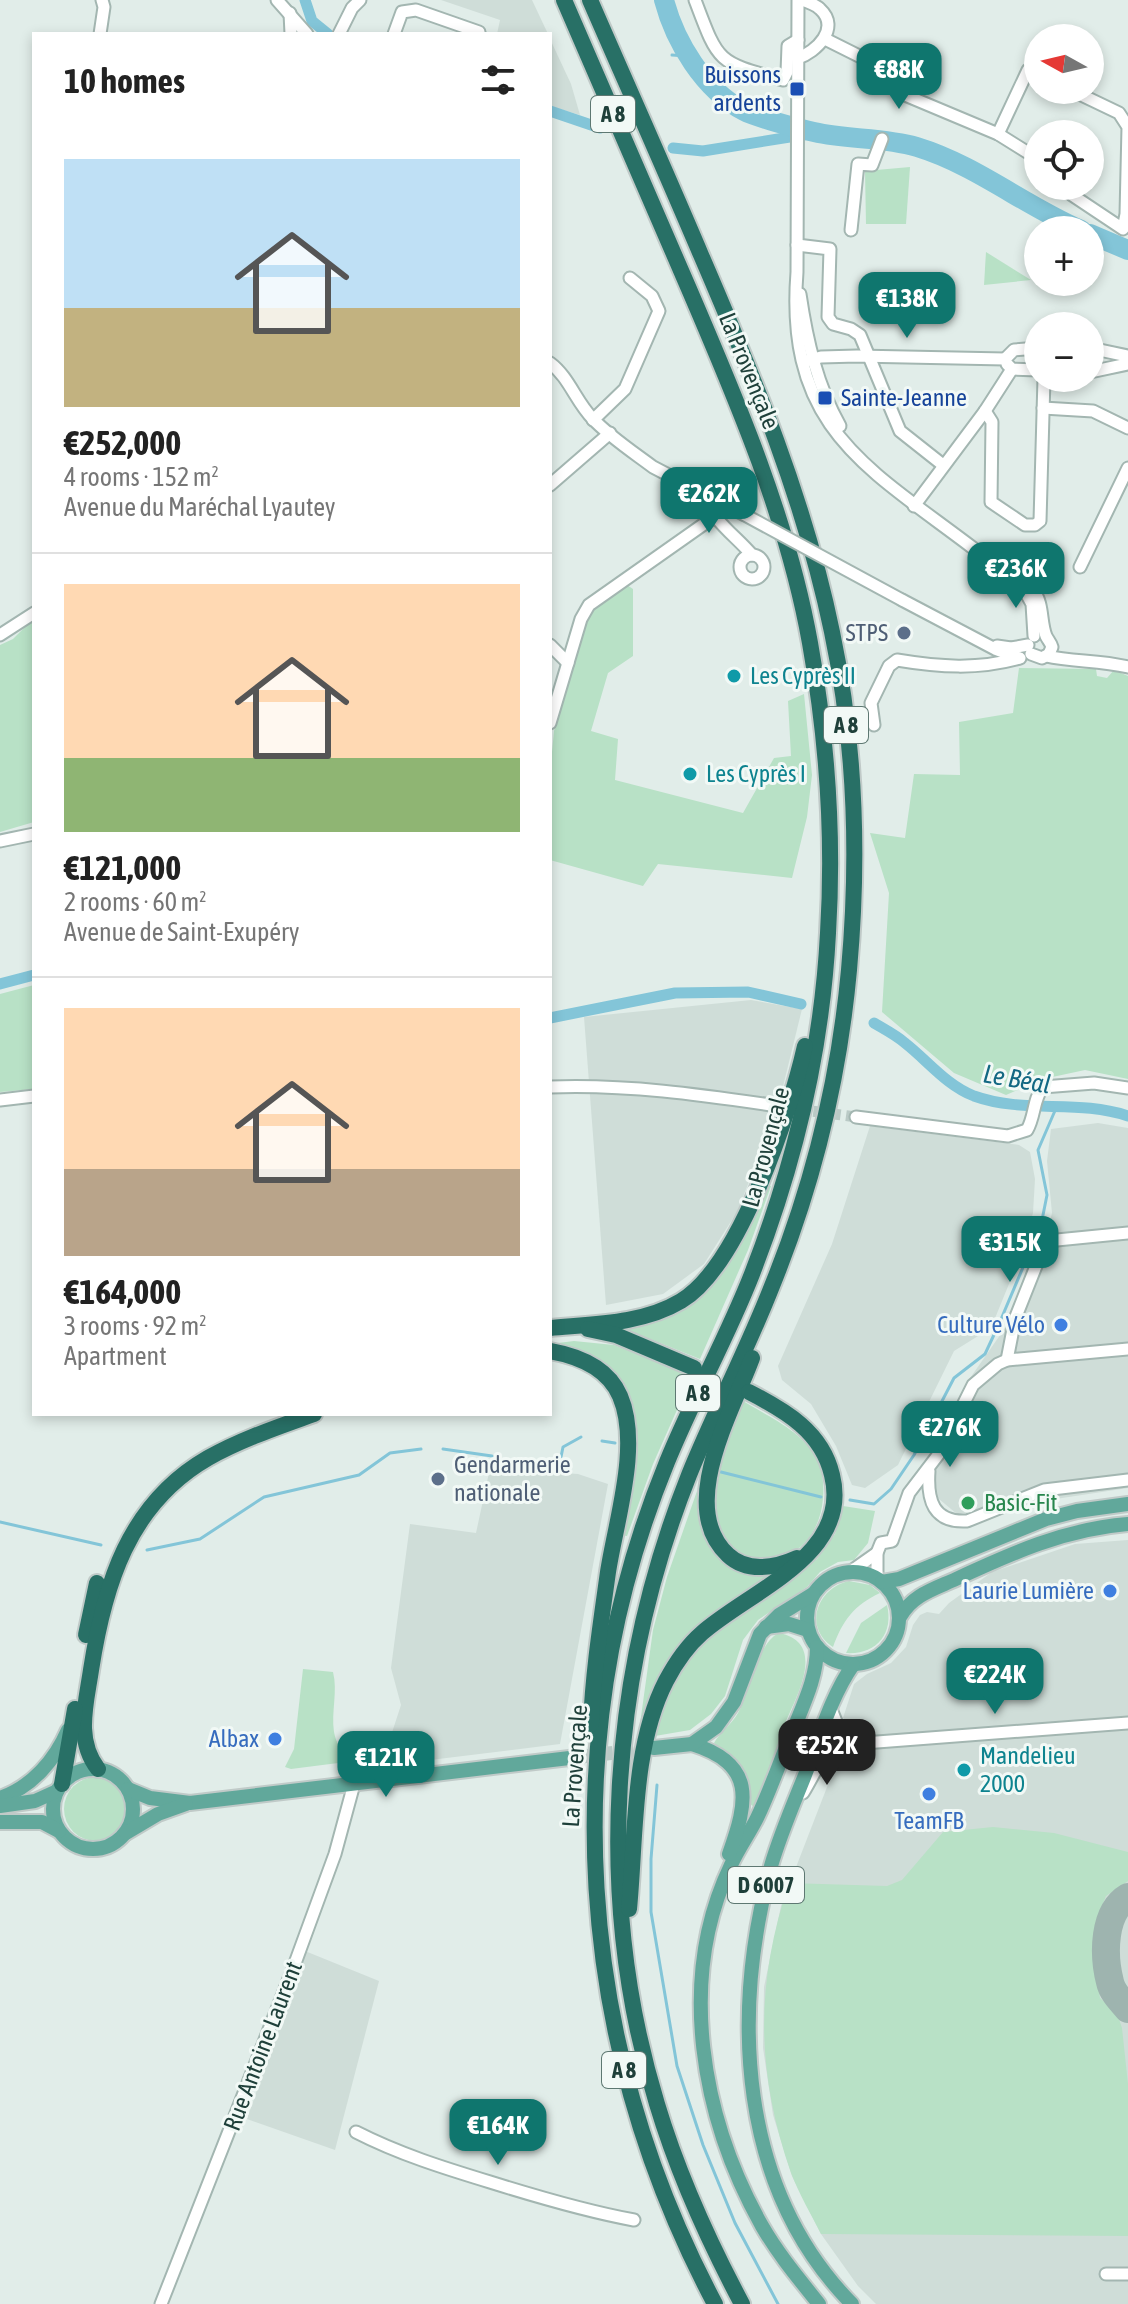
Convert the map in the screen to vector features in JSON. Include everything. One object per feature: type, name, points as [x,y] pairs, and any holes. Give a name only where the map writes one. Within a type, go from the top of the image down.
[{"type":"highway","name":"La Provençale","points":[[564,0],[742,415],[790,557],[810,640],[825,753],[830,847],[826,972],[805,1097],[785,1178],[767,1233],[741,1300],[667,1463],[629,1577],[603,1702],[594,1821],[600,1941],[617,2042],[648,2156],[697,2271],[715,2304]]},
{"type":"highway","name":"La Provençale","points":[[590,0],[764,406],[792,485],[817,566],[836,651],[844,703],[854,834],[849,970],[832,1093],[818,1149],[785,1251],[681,1497],[653,1580],[626,1710],[619,1789],[620,1889],[625,1953],[646,2065],[686,2187],[742,2304]]},
{"type":"highway","points":[[558,1328],[636,1318],[667,1308],[692,1293],[713,1270],[746,1211],[771,1156],[793,1093],[826,972]]},
{"type":"highway","points":[[785,1251],[766,1319],[713,1460],[708,1479],[708,1510],[719,1546],[740,1564],[779,1566],[810,1553]]},
{"type":"highway","points":[[558,1328],[607,1332],[694,1368]]},
{"type":"highway","points":[[552,1337],[595,1336],[643,1345]]},
{"type":"highway","points":[[552,1352],[583,1360],[608,1379],[620,1397],[626,1427],[625,1474],[592,1704],[589,1769],[594,1821]]},
{"type":"highway","points":[[625,1953],[638,1793],[649,1732],[665,1683],[699,1635],[810,1553],[824,1534],[834,1508],[834,1481],[819,1443],[799,1422],[749,1392]]},
{"type":"highway","points":[[60,1788],[94,1595],[113,1547],[129,1519],[153,1490],[198,1452],[246,1427],[277,1416]]},
{"type":"highway","points":[[98,1769],[85,1745],[83,1727],[86,1701],[104,1601],[116,1565],[130,1538],[159,1500],[196,1466],[253,1436],[308,1416]]},
{"type":"main road","points":[[880,1580],[899,1579],[1046,1519],[1128,1504]]},
{"type":"main road","points":[[900,1617],[894,1594],[880,1580],[864,1573],[850,1572],[836,1575],[823,1583],[814,1594],[807,1612],[808,1630],[817,1647],[836,1661],[853,1665],[866,1663],[888,1649],[894,1640],[900,1617],[913,1599],[1010,1553],[1067,1533],[1128,1524]]},
{"type":"main road","points":[[654,1748],[692,1744],[705,1737],[726,1716],[755,1643],[766,1627],[779,1615],[814,1594]]},
{"type":"main road","points":[[766,1627],[789,1624],[808,1630]]},
{"type":"main road","name":"D 6007","points":[[817,1647],[816,1668],[806,1697],[756,1819],[725,1877],[700,1970],[700,2003],[705,2061],[724,2139],[741,2185],[763,2227],[819,2304]]},
{"type":"main road","name":"D 6007","points":[[852,2304],[813,2254],[778,2192],[762,2144],[752,2089],[747,2019],[750,1978],[764,1893],[785,1825],[831,1709],[853,1665]]},
{"type":"main road","points":[[0,1798],[25,1785],[46,1766],[61,1746],[74,1715]]},
{"type":"main road","points":[[692,1744],[719,1754],[727,1761],[737,1772],[744,1795],[740,1822],[704,1929],[700,1970]]},
{"type":"main road","points":[[0,1822],[42,1822],[59,1831],[73,1844],[92,1849],[110,1846],[125,1833],[158,1814],[190,1803],[578,1757]]},
{"type":"main road","points":[[0,1806],[35,1801],[60,1788],[78,1772],[98,1769],[116,1776],[128,1789],[134,1807],[125,1833]]},
{"type":"main road","points":[[59,1831],[53,1811],[60,1788]]},
{"type":"main road","points":[[128,1789],[150,1798],[190,1803]]},
{"type":"street","points":[[100,32],[102,0]]},
{"type":"street","points":[[277,0],[305,32]]},
{"type":"street","points":[[341,32],[355,3],[360,0]]},
{"type":"street","points":[[695,0],[711,42],[720,56],[733,66],[783,80],[787,72],[788,46],[798,40]]},
{"type":"street","points":[[798,58],[814,50],[825,39],[827,21],[820,9],[800,0],[798,40],[797,115],[797,272],[808,361],[846,438],[872,473],[914,506],[1031,586],[1038,598],[1037,647]]},
{"type":"street","points":[[395,32],[402,12],[408,10],[479,32]]},
{"type":"street","points":[[290,13],[291,32]]},
{"type":"street","points":[[825,39],[867,60],[905,95],[998,134],[1024,150]]},
{"type":"street","points":[[998,134],[1024,79]]},
{"type":"street","points":[[1080,200],[1123,229],[1128,127],[1119,113],[1100,104]]},
{"type":"street","points":[[851,230],[858,164],[872,165],[882,139]]},
{"type":"street","points":[[797,245],[830,249],[828,317],[833,324],[860,335],[900,431],[943,465]]},
{"type":"street","points":[[593,420],[625,389],[659,311],[652,296],[630,278]]},
{"type":"street","points":[[914,506],[985,411],[1014,350],[1024,349]]},
{"type":"street","points":[[1104,351],[1128,356]]},
{"type":"street","points":[[808,361],[868,357],[1024,367]]},
{"type":"street","points":[[1104,369],[1128,364]]},
{"type":"street","points":[[552,365],[593,420],[653,467],[902,600],[992,647],[1037,647],[1066,660],[1078,658],[1128,667]]},
{"type":"street","points":[[985,411],[992,422],[991,502],[1025,525],[1035,525],[1040,521],[1044,392]]},
{"type":"street","points":[[1043,408],[1093,411],[1128,428]]},
{"type":"street","points":[[552,483],[610,433]]},
{"type":"street","points":[[1080,567],[1128,468]]},
{"type":"street","points":[[705,495],[714,517],[764,563],[762,575],[756,584],[736,576],[741,561],[752,555]]},
{"type":"street","points":[[552,716],[581,619],[589,605],[714,517]]},
{"type":"street","points":[[3,632],[32,614]]},
{"type":"street","points":[[552,647],[568,663]]},
{"type":"street","points":[[974,666],[992,647]]},
{"type":"street","points":[[874,725],[871,703],[889,666],[897,660],[937,667],[995,665],[1037,647]]},
{"type":"street","points":[[0,841],[32,834]]},
{"type":"street","points":[[856,1117],[1008,1136],[1027,1130],[1035,1113],[1039,1090],[1048,1085],[1094,1083],[1128,1088]]},
{"type":"street","points":[[552,1087],[588,1085],[679,1092],[778,1106]]},
{"type":"street","points":[[0,1100],[32,1096]]},
{"type":"street","points":[[1007,1360],[1015,1319],[1044,1246],[1057,1240],[1128,1233]]},
{"type":"street","points":[[850,1572],[892,1541],[909,1493],[929,1470],[973,1385],[998,1364],[1007,1360],[1128,1349]]},
{"type":"street","points":[[929,1470],[928,1493],[935,1509],[955,1522],[967,1521],[1044,1490],[1128,1480]]},
{"type":"street","points":[[879,1548],[880,1580]]},
{"type":"street","points":[[831,1709],[841,1734],[864,1743]]},
{"type":"street","points":[[785,1825],[822,1758],[834,1749],[864,1743],[1128,1723]]},
{"type":"street","name":"Rue Antoine Laurent","points":[[161,2304],[300,1952],[335,1854],[354,1784]]},
{"type":"street","points":[[356,2132],[387,2148],[448,2169],[582,2211],[634,2220]]},
{"type":"street","points":[[1106,2274],[1128,2274]]},
{"type":"shaded area","points":[[441,0],[532,0],[547,32],[497,32],[500,20]]},
{"type":"shaded area","points":[[552,43],[571,84],[580,115],[552,107]]},
{"type":"shaded area","points":[[751,1000],[802,1009],[777,1111],[737,1212],[704,1264],[663,1294],[606,1305],[584,1017]]},
{"type":"shaded area","points":[[1098,1123],[1128,1128],[1128,1488],[957,1514],[933,1494],[933,1453],[968,1381],[1012,1318],[1046,1236],[1052,1213],[1047,1161],[1051,1129]]},
{"type":"shaded area","points":[[870,1126],[1019,1145],[1030,1152],[1035,1179],[1033,1213],[1020,1257],[991,1328],[954,1351],[898,1465],[865,1488],[852,1485],[836,1446],[811,1404],[782,1380],[778,1366],[832,1244]]},
{"type":"shaded area","points":[[490,1468],[578,1474],[608,1484],[560,1744],[381,1766],[401,1705],[391,1668],[410,1524],[476,1533]]},
{"type":"shaded area","points":[[1128,1540],[1128,2304],[876,2304],[858,2286],[821,2234],[792,2176],[773,2115],[763,2048],[764,1987],[781,1906],[851,1725],[843,1718],[854,1684],[891,1663],[906,1647],[913,1625],[920,1615],[927,1612],[939,1614],[949,1603],[992,1572],[1075,1544]]},
{"type":"shaded area","points":[[305,1951],[379,1981],[335,2150],[247,2119]]},
{"type":"green space","points":[[910,167],[906,224],[866,224],[865,171]]},
{"type":"green space","points":[[986,252],[1024,276],[1024,281],[984,285]]},
{"type":"green space","points":[[627,585],[633,589],[633,656],[608,673],[591,731],[618,739],[615,780],[743,813],[774,758],[791,756],[788,701],[804,694],[812,775],[807,817],[792,878],[658,864],[643,886],[552,861],[554,731],[576,640],[591,610]]},
{"type":"green space","points":[[32,620],[32,823],[0,832],[0,645],[13,639]]},
{"type":"green space","points":[[1019,668],[1096,669],[1097,676],[1107,678],[1114,670],[1128,676],[1128,1079],[1085,1070],[1043,1079],[1006,1095],[954,1073],[882,1012],[889,893],[870,833],[905,838],[914,774],[960,775],[959,722],[1013,713]]},
{"type":"green space","points":[[32,986],[32,1089],[0,1092],[0,994]]},
{"type":"green space","points":[[766,1185],[771,1186],[748,1250],[700,1359],[618,1326],[682,1309]]},
{"type":"green space","points":[[574,1341],[614,1345],[692,1376],[653,1464],[627,1536],[619,1535],[626,1396],[552,1344]]},
{"type":"green space","points":[[743,1401],[795,1433],[812,1451],[821,1470],[823,1498],[816,1525],[802,1545],[784,1557],[763,1560],[743,1555],[727,1540],[717,1516],[716,1482],[720,1461]]},
{"type":"green space","points":[[697,1491],[703,1524],[715,1551],[737,1569],[770,1575],[676,1650],[655,1689],[635,1760],[653,1630],[667,1577]]},
{"type":"green space","points":[[843,1506],[875,1511],[868,1543],[854,1560],[838,1562],[820,1572],[807,1587],[758,1620],[743,1640],[725,1696],[711,1714],[690,1730],[655,1736],[672,1682],[705,1637],[817,1559],[835,1534]]},
{"type":"green space","points":[[849,1581],[870,1585],[880,1593],[850,1614],[833,1647],[818,1629],[818,1609],[829,1591]]},
{"type":"green space","points":[[887,1605],[888,1625],[880,1641],[866,1650],[846,1653],[861,1623]]},
{"type":"green space","points":[[779,1633],[794,1639],[802,1648],[804,1673],[783,1728],[789,1730],[758,1805],[754,1807],[749,1803],[740,1768],[714,1743],[738,1713],[765,1647]]},
{"type":"green space","points":[[303,1669],[333,1672],[334,1732],[346,1762],[291,1769],[285,1767],[294,1749]]},
{"type":"green space","points":[[96,1777],[108,1779],[119,1786],[126,1797],[126,1821],[119,1832],[108,1839],[96,1841],[84,1839],[73,1832],[66,1821],[64,1809],[66,1797],[73,1786],[84,1779]]},
{"type":"green space","points":[[993,1827],[1054,1833],[1128,1852],[1128,1881],[1106,1896],[1097,1919],[1095,1959],[1100,1998],[1117,2013],[1122,2028],[1128,2084],[1128,2236],[821,2234],[791,2173],[779,2136],[766,2063],[765,1993],[778,1920],[789,1883],[887,1886],[902,1880],[943,1832]]},
{"type":"waterway","points":[[305,0],[312,21],[326,32]]},
{"type":"waterway","points":[[664,0],[676,32],[693,63],[716,91],[744,111],[814,132],[917,147],[960,164],[1053,216]]},
{"type":"waterway","points":[[672,55],[686,56]]},
{"type":"waterway","points":[[552,112],[600,128]]},
{"type":"waterway","points":[[673,148],[703,151],[815,133]]},
{"type":"waterway","points":[[1104,240],[1128,250]]},
{"type":"waterway","name":"Le Béal","points":[[0,984],[32,976]]},
{"type":"waterway","name":"Le Béal","points":[[552,1018],[675,993],[748,992],[801,1004]]},
{"type":"waterway","name":"Le Béal","points":[[874,1023],[901,1040],[955,1086],[974,1096],[1012,1104],[1090,1108],[1128,1116]]},
{"type":"waterway","points":[[850,1500],[874,1504],[891,1489],[914,1455],[954,1378],[985,1354],[1041,1225],[1047,1195],[1038,1150],[1057,1106]]},
{"type":"waterway","points":[[513,1460],[545,1463],[561,1457],[563,1447],[581,1437]]},
{"type":"waterway","points":[[602,1441],[615,1443]]},
{"type":"waterway","points":[[147,1550],[200,1539],[264,1497],[359,1475],[390,1453],[421,1449]]},
{"type":"waterway","points":[[443,1449],[492,1456]]},
{"type":"waterway","points":[[721,1472],[821,1497]]},
{"type":"waterway","points":[[0,1522],[101,1545]]},
{"type":"waterway","points":[[657,1785],[651,1859],[651,1912],[677,2066],[703,2145],[735,2223],[778,2304]]},
{"type":"taxiway","points":[[1128,1897],[1109,1923],[1106,1947],[1111,1986],[1128,2009]]},
{"type":"tunnel","points":[[797,1109],[856,1117]]},
{"type":"tunnel","points":[[578,1757],[653,1748]]},
{"type":"place","name":"Buissons ardents","points":[[797,89]]},
{"type":"place","name":"Sainte-Jeanne","points":[[825,398]]},
{"type":"place","name":"STPS","points":[[904,633]]},
{"type":"place","name":"Les Cyprès II","points":[[734,676]]},
{"type":"place","name":"Les Cyprès I","points":[[690,774]]},
{"type":"place","name":"Culture Vélo","points":[[1061,1325]]},
{"type":"place","name":"Gendarmerie nationale","points":[[438,1479]]},
{"type":"place","name":"Basic-Fit","points":[[968,1503]]},
{"type":"place","name":"Laurie Lumière","points":[[1110,1591]]},
{"type":"place","name":"Albax","points":[[275,1739]]},
{"type":"place","name":"Mandelieu 2000","points":[[964,1770]]},
{"type":"place","name":"TeamFB","points":[[929,1794]]}]
